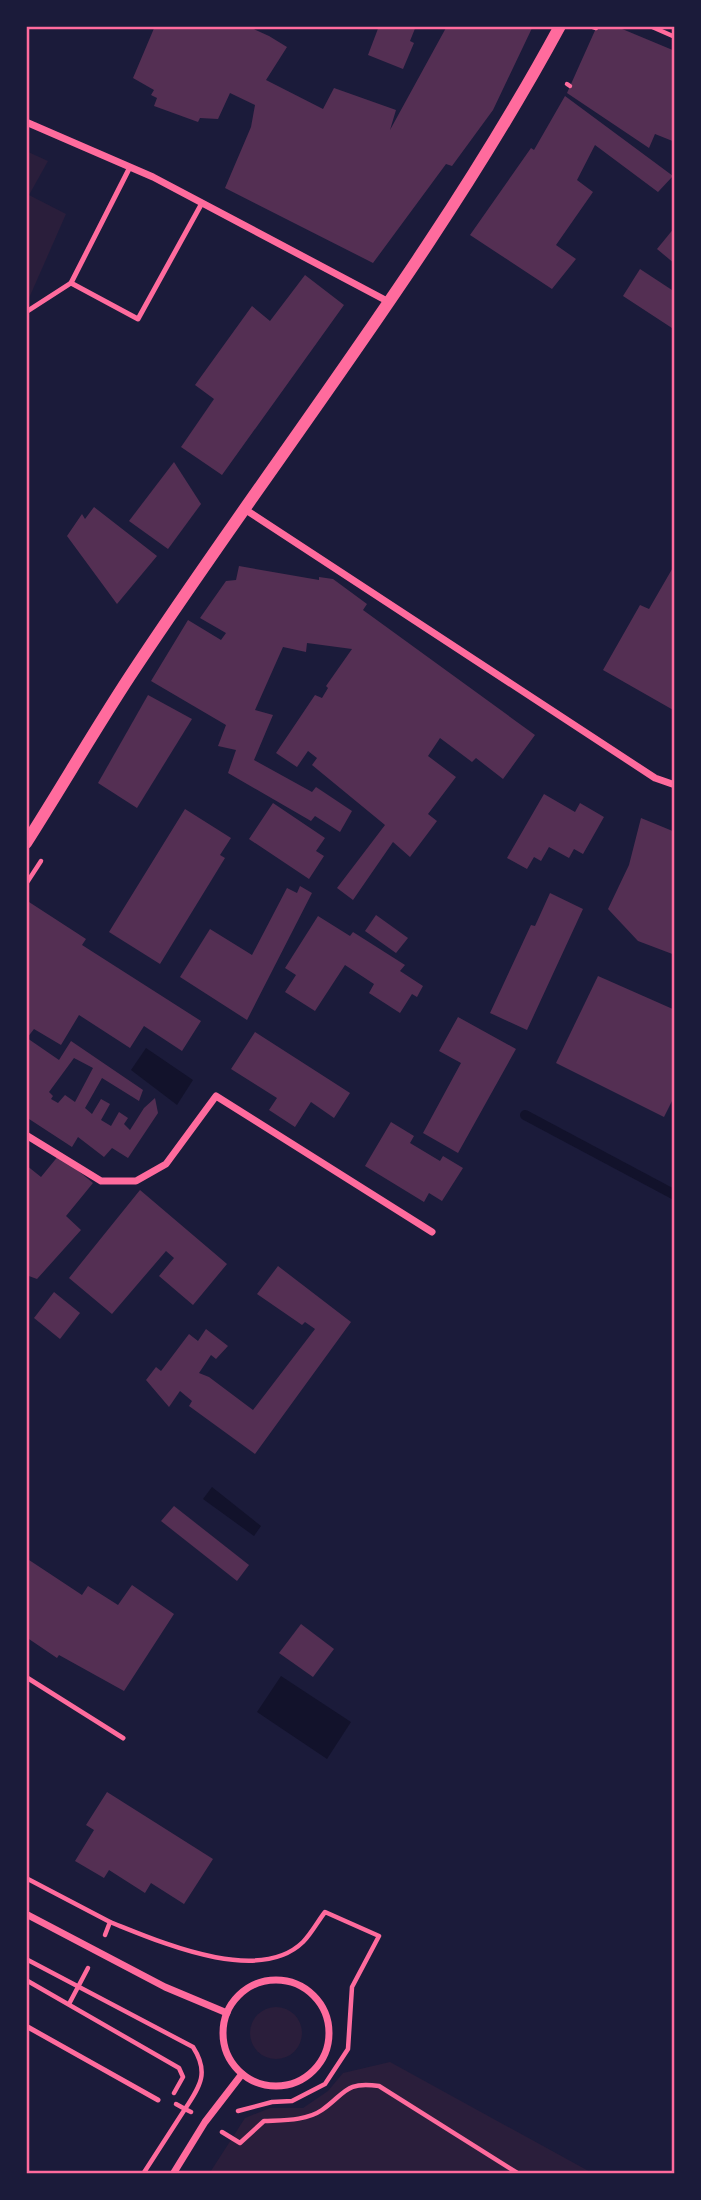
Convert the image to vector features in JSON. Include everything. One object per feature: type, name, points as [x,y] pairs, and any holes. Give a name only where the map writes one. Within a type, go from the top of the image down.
[{"type":"street","points":[[26,843],[130,677],[389,302],[511,116],[559,26]]},
{"type":"street","points":[[26,122],[130,167],[389,302]]},
{"type":"street","points":[[246,510],[655,778],[675,785]]},
{"type":"street","points":[[26,1135],[101,1181],[136,1181],[166,1164],[216,1096],[432,1232]]},
{"type":"street","points":[[26,1914],[165,1987],[227,2012]]},
{"type":"street","points":[[286,1980],[308,1990],[322,2006],[329,2026],[328,2047],[319,2066],[302,2080],[282,2086],[261,2084],[242,2074],[228,2056],[223,2034],[227,2012],[241,1993],[262,1982],[286,1980]]},
{"type":"street","points":[[173,2174],[205,2122],[242,2074]]},
{"type":"lane","points":[[26,312],[71,283],[130,167]]},
{"type":"lane","points":[[71,283],[138,319],[201,203]]},
{"type":"lane","points":[[26,1677],[123,1738]]},
{"type":"lane","points":[[26,2026],[158,2100]]},
{"type":"path","points":[[650,26],[675,37]]},
{"type":"path","points":[[110,1922],[178,1949],[244,1961],[262,1960],[302,1944],[326,1912],[379,1936],[352,1987],[348,2049],[325,2084],[292,2101],[272,2102],[238,2111],[217,2143]]},
{"type":"path","points":[[26,1959],[193,2047],[203,2063],[201,2082],[143,2174]]},
{"type":"path","points":[[26,1980],[179,2068],[183,2077],[170,2100],[185,2109]]},
{"type":"path","points":[[240,2143],[264,2121],[295,2120],[321,2111],[342,2090],[359,2083],[379,2086],[519,2174]]},
{"type":"shaded area","points":[[26,151],[48,161],[29,195],[66,214],[26,305]]},
{"type":"shaded area","points":[[146,1048],[193,1080],[177,1105],[131,1070]]},
{"type":"shaded area","points":[[212,1487],[261,1526],[254,1536],[203,1499]]},
{"type":"shaded area","points":[[281,1676],[351,1722],[327,1759],[257,1712]]},
{"type":"shaded area","points":[[276,2007],[286,2009],[294,2015],[300,2023],[300,2043],[294,2051],[286,2057],[276,2059],[266,2057],[258,2051],[252,2043],[250,2033],[252,2023],[258,2015],[266,2009]]},
{"type":"shaded area","points":[[390,2062],[594,2174],[209,2174],[245,2118],[270,2108],[303,2108],[328,2091],[343,2073]]},
{"type":"building","points":[[155,26],[247,26],[287,47],[266,80],[323,109],[334,88],[396,110],[390,130],[447,26],[533,26],[493,110],[452,166],[446,164],[373,263],[225,188],[251,127],[255,105],[230,93],[218,119],[200,118],[198,122],[154,106],[157,98],[151,95],[154,90],[133,78]]},
{"type":"building","points":[[379,26],[416,26],[410,41],[414,43],[403,69],[368,55]]},
{"type":"building","points":[[597,26],[615,26],[675,51],[675,142],[655,134],[649,148],[567,93]]},
{"type":"building","points":[[565,96],[673,176],[658,192],[595,145],[577,180],[593,192],[556,245],[576,259],[552,289],[470,235],[531,148],[534,150]]},
{"type":"building","points":[[675,227],[675,264],[657,249]]},
{"type":"building","points":[[640,269],[675,292],[675,330],[623,296]]},
{"type":"building","points":[[305,275],[344,305],[222,475],[181,447],[214,399],[195,385],[252,306],[270,321]]},
{"type":"building","points":[[174,462],[201,504],[168,549],[129,521]]},
{"type":"building","points":[[94,507],[157,556],[117,604],[67,536],[82,514],[85,519]]},
{"type":"building","points":[[675,564],[675,711],[603,670],[640,605],[649,609]]},
{"type":"building","points":[[239,566],[319,580],[319,577],[333,579],[367,604],[363,610],[535,735],[503,779],[476,758],[472,762],[440,738],[428,756],[456,777],[428,814],[437,821],[410,857],[393,842],[353,900],[337,888],[385,825],[312,765],[317,758],[308,751],[297,767],[276,753],[315,695],[322,698],[328,688],[326,686],[352,649],[307,643],[306,652],[283,647],[255,710],[273,715],[254,760],[312,792],[316,787],[352,811],[340,832],[315,816],[311,821],[228,773],[236,750],[218,746],[226,725],[151,681],[188,620],[221,640],[226,633],[200,618],[226,581],[236,580]]},
{"type":"building","points":[[148,695],[192,719],[137,808],[98,783]]},
{"type":"building","points":[[544,794],[575,812],[580,803],[604,817],[583,854],[574,849],[569,858],[549,847],[541,861],[534,857],[527,869],[507,858]]},
{"type":"building","points":[[273,803],[325,838],[316,851],[324,856],[309,879],[249,839]]},
{"type":"building","points":[[185,809],[231,838],[220,855],[225,858],[160,964],[109,932]]},
{"type":"building","points":[[641,818],[675,832],[675,955],[638,941],[608,909],[629,865]]},
{"type":"building","points":[[300,886],[312,893],[247,1020],[180,977],[210,929],[252,955],[287,888],[297,893]]},
{"type":"building","points":[[550,893],[583,909],[527,1030],[490,1013],[531,925],[535,926]]},
{"type":"building","points":[[29,902],[86,939],[82,945],[201,1021],[182,1051],[144,1026],[130,1048],[79,1015],[61,1045],[34,1029],[27,1038],[59,1060],[71,1041],[143,1090],[139,1101],[102,1078],[85,1108],[92,1114],[101,1099],[110,1104],[101,1120],[111,1126],[119,1112],[128,1118],[124,1124],[130,1130],[144,1108],[155,1098],[158,1113],[128,1158],[112,1148],[104,1157],[78,1137],[72,1147],[26,1117],[26,906]],"holes":[[[74,1058],[93,1068],[75,1102],[65,1095],[58,1103],[51,1099],[53,1096],[49,1092]]]},
{"type":"building","points":[[376,915],[408,938],[396,953],[365,931]]},
{"type":"building","points":[[318,916],[350,936],[353,932],[405,965],[400,971],[423,986],[417,997],[412,994],[400,1013],[369,993],[374,984],[345,965],[315,1011],[285,992],[296,975],[285,968]]},
{"type":"building","points":[[598,976],[675,1010],[675,1095],[664,1117],[556,1063]]},
{"type":"building","points":[[458,1017],[516,1049],[458,1153],[423,1133],[461,1063],[439,1051]]},
{"type":"building","points":[[255,1032],[350,1093],[334,1118],[311,1102],[295,1127],[269,1110],[277,1098],[231,1069]]},
{"type":"building","points":[[391,1122],[414,1136],[410,1143],[440,1161],[443,1156],[463,1168],[442,1201],[429,1193],[424,1202],[365,1166]]},
{"type":"building","points":[[59,1155],[93,1183],[66,1216],[81,1230],[37,1279],[26,1275],[26,1165],[41,1177]]},
{"type":"building","points":[[140,1190],[227,1264],[193,1305],[159,1276],[174,1258],[166,1251],[112,1314],[69,1278]]},
{"type":"building","points":[[278,1266],[351,1322],[255,1454],[189,1406],[192,1401],[180,1391],[169,1407],[146,1380],[156,1367],[161,1371],[189,1334],[198,1341],[206,1329],[228,1346],[216,1359],[211,1355],[199,1373],[209,1377],[253,1410],[315,1329],[305,1322],[302,1325],[257,1294]]},
{"type":"building","points":[[54,1292],[80,1313],[60,1339],[34,1318]]},
{"type":"building","points":[[174,1506],[249,1565],[237,1581],[161,1521]]},
{"type":"building","points":[[26,1558],[82,1595],[88,1586],[118,1605],[132,1585],[174,1614],[124,1691],[59,1655],[57,1658],[26,1637]]},
{"type":"building","points":[[301,1624],[334,1649],[313,1677],[279,1653]]},
{"type":"building","points":[[107,1792],[213,1859],[184,1904],[151,1883],[145,1893],[109,1870],[104,1878],[75,1861],[94,1830],[86,1825]]},
{"type":"waterway","points":[[525,1115],[675,1195]]}]
